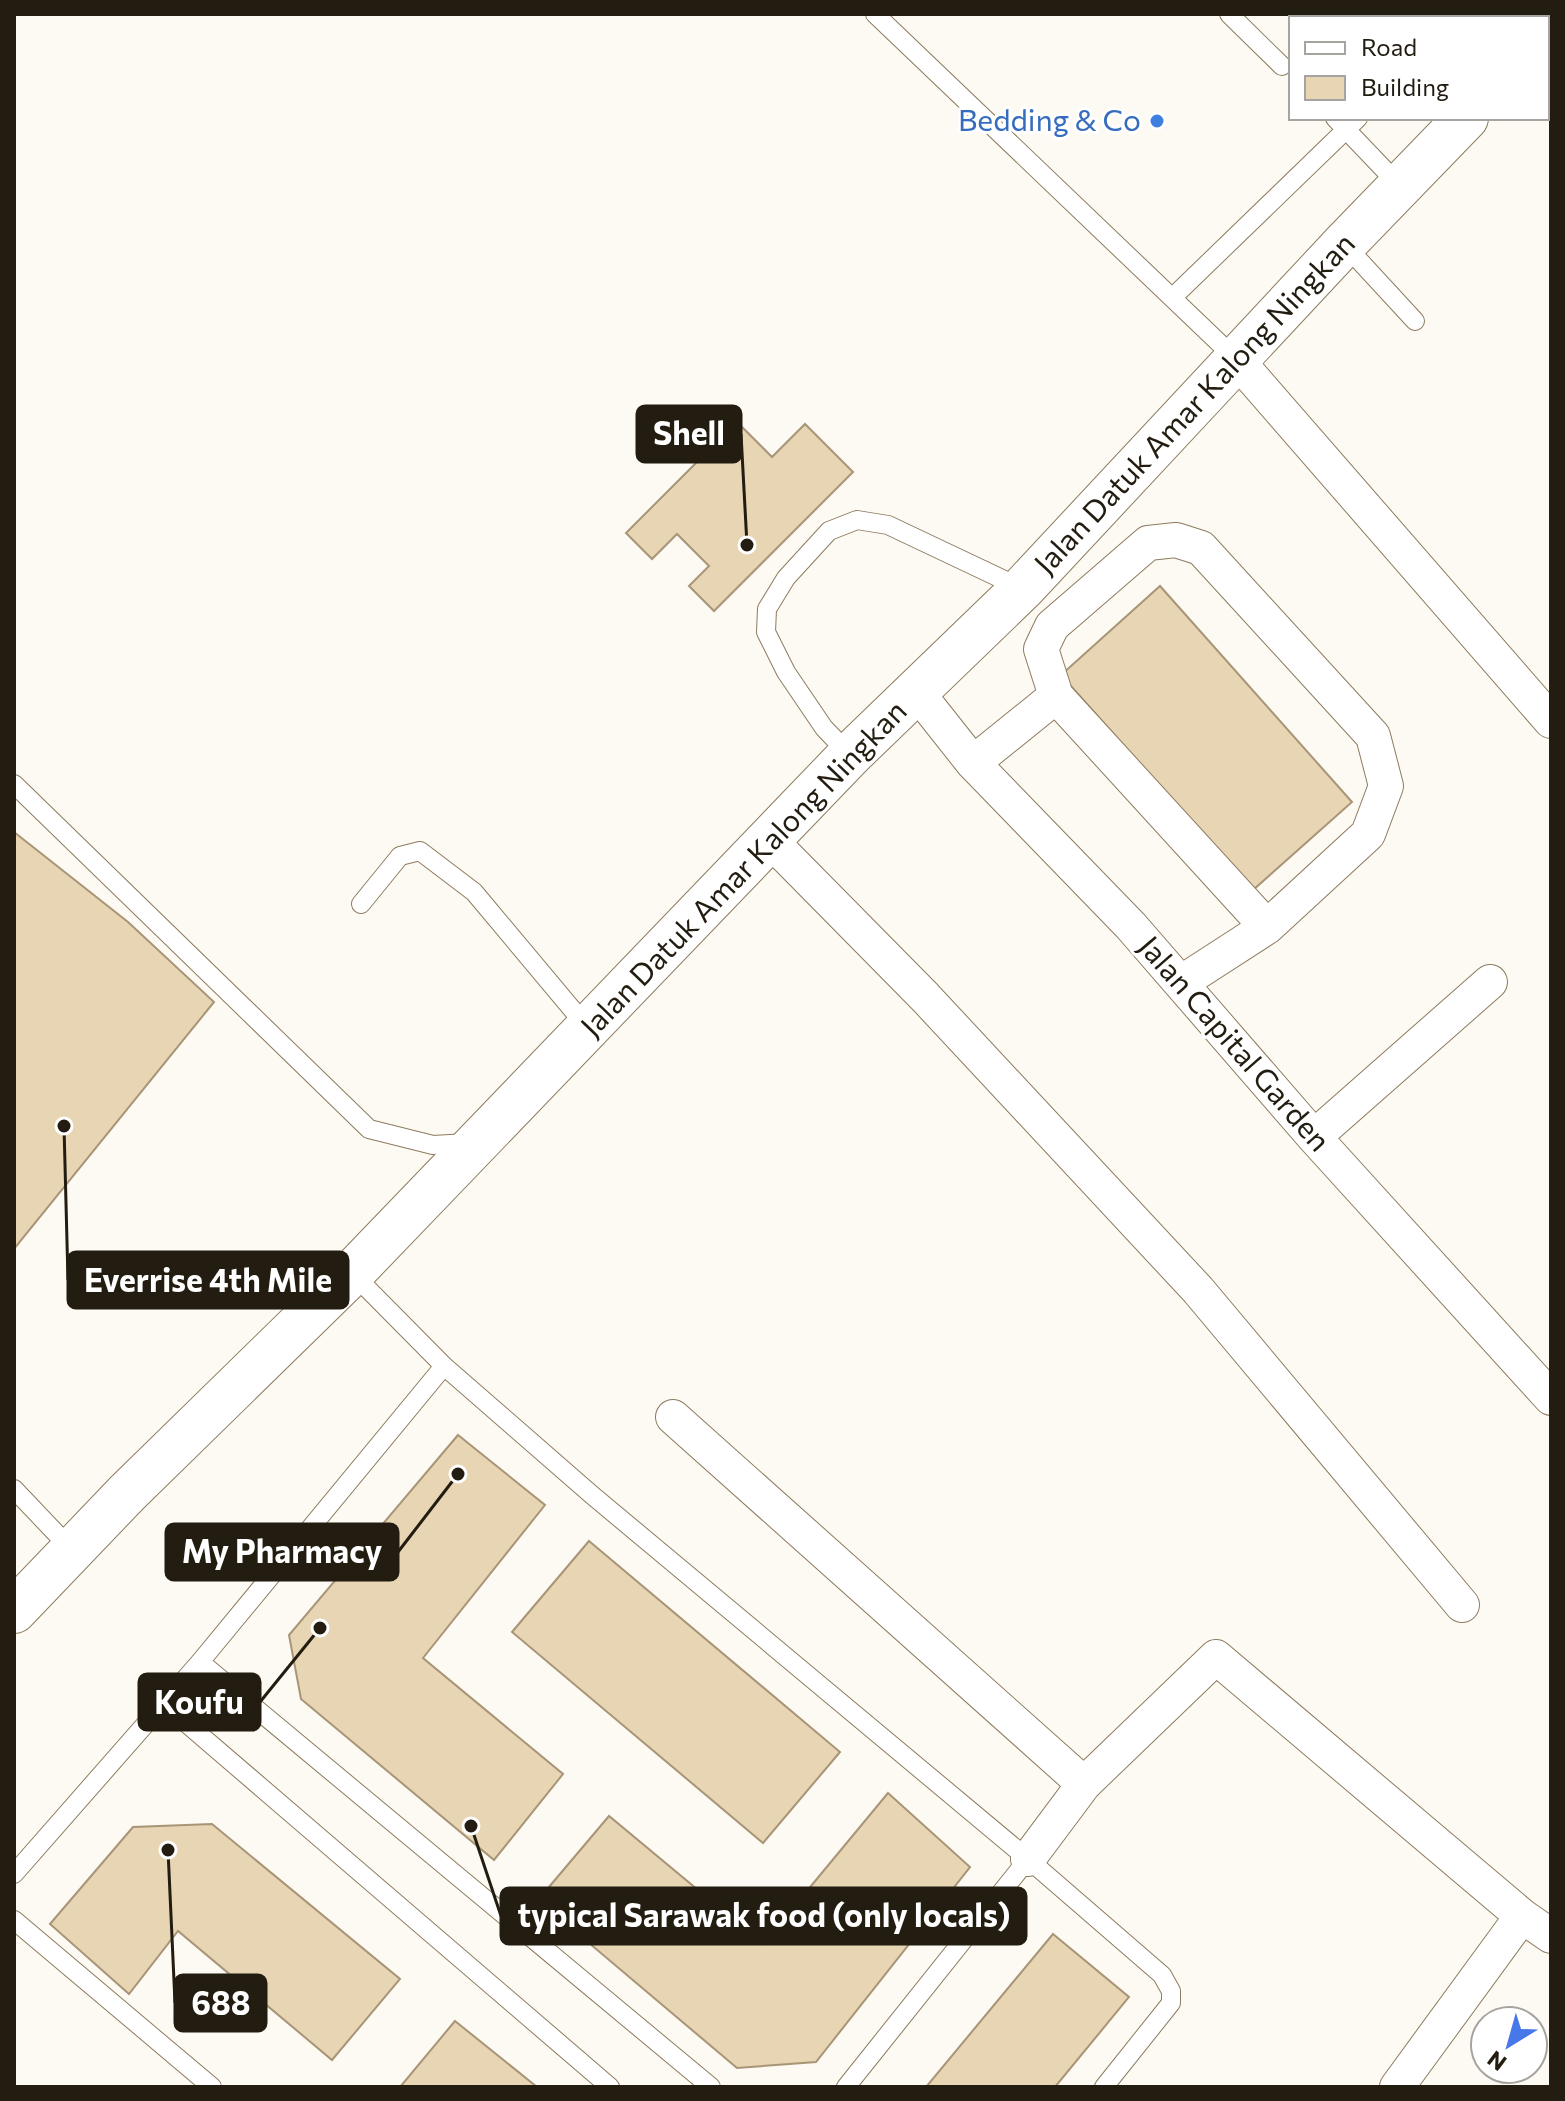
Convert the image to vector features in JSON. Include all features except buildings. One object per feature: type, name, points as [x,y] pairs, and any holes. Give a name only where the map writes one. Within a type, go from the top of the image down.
[{"type":"highway","name":"Jalan Datuk Amar Kalong Ningkan","points":[[24,1594],[352,1273],[850,755],[1023,588],[1464,120]]},
{"type":"street","points":[[1236,359],[1551,721]]},
{"type":"street","points":[[1182,982],[1267,927],[1368,834],[1386,786],[1373,736],[1201,548],[1176,540],[1148,543],[1052,626],[1041,649],[1056,696],[1267,927]]},
{"type":"street","name":"Jalan Capital Garden","points":[[916,691],[973,763],[1182,982],[1314,1137],[1551,1398]]},
{"type":"street","points":[[973,763],[1056,696]]},
{"type":"street","points":[[769,839],[925,997],[1198,1290],[1462,1605]]},
{"type":"street","points":[[1314,1137],[1490,982]]},
{"type":"street","points":[[673,1417],[1084,1784]]},
{"type":"street","points":[[1028,1859],[1084,1784],[1216,1657],[1522,1916],[1551,1936]]},
{"type":"street","points":[[1397,2087],[1522,1916]]},
{"type":"lane","points":[[875,14],[1236,359]]},
{"type":"lane","points":[[1229,14],[1288,66]]},
{"type":"lane","points":[[1172,298],[1346,122],[1400,186]]},
{"type":"lane","points":[[1344,244],[1415,321]]},
{"type":"lane","points":[[850,755],[816,717],[786,672],[766,632],[767,609],[786,578],[829,531],[857,520],[888,525],[1023,588]]},
{"type":"lane","points":[[14,784],[369,1129],[433,1145],[475,1143]]},
{"type":"lane","points":[[361,904],[400,856],[420,851],[474,892],[589,1029]]},
{"type":"lane","points":[[352,1273],[444,1366],[592,1495],[1028,1859],[1162,1975],[1171,1991],[1171,2003],[1104,2087]]},
{"type":"lane","points":[[14,1874],[200,1662],[444,1366]]},
{"type":"lane","points":[[14,1489],[72,1550]]},
{"type":"lane","points":[[200,1662],[711,2087]]},
{"type":"lane","points":[[164,1704],[610,2087]]},
{"type":"lane","points":[[846,2087],[1028,1859]]},
{"type":"lane","points":[[14,1920],[212,2087]]},
{"type":"place","name":"Bedding & Co","points":[[1157,121]]},
{"type":"place","name":"Shell","points":[[747,545]]},
{"type":"place","name":"Everrise 4th Mile","points":[[64,1126]]},
{"type":"place","name":"My Pharmacy","points":[[458,1474]]},
{"type":"place","name":"Koufu","points":[[320,1628]]},
{"type":"place","name":"typical Sarawak food (only locals)","points":[[471,1826]]},
{"type":"place","name":"688","points":[[168,1850]]}]
